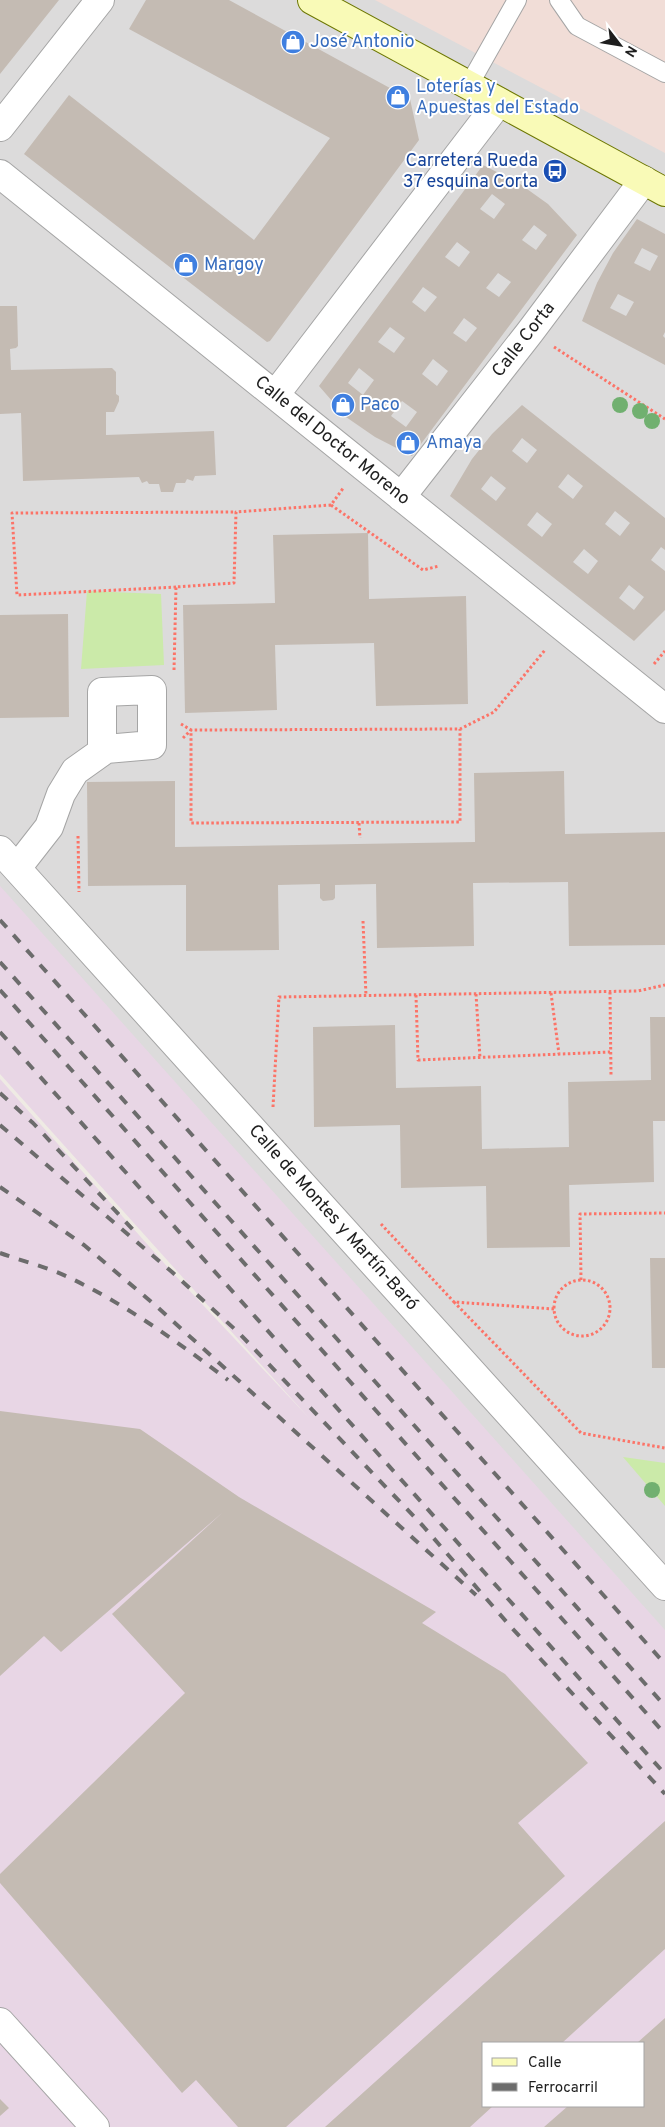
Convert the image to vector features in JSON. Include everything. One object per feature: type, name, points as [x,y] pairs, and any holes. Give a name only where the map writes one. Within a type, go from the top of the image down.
[{"type":"street","points":[[0,127],[100,0]]},
{"type":"street","points":[[312,0],[655,186]]},
{"type":"street","points":[[275,395],[499,102]]},
{"type":"street","name":"Calle del Doctor Moreno","points":[[0,174],[665,709]]},
{"type":"street","name":"Calle Corta","points":[[401,497],[530,332],[655,186]]},
{"type":"street","points":[[8,859],[49,827],[61,794],[75,771],[102,751]]},
{"type":"street","name":"Calle de Montes y Martín-Baró","points":[[8,859],[665,1586]]},
{"type":"street","points":[[0,2022],[95,2127]]},
{"type":"lane","points":[[469,85],[517,0]]},
{"type":"lane","points":[[559,0],[577,26],[665,72]]},
{"type":"path","points":[[530,332],[665,419]]},
{"type":"path","points":[[330,505],[360,464]]},
{"type":"path","points":[[236,512],[234,583],[17,595],[12,512],[236,512],[330,505],[423,570],[476,556]]},
{"type":"path","points":[[174,672],[176,587]]},
{"type":"path","points":[[179,722],[191,730],[460,729],[494,712],[564,628]]},
{"type":"path","points":[[191,730],[191,823],[359,823],[460,822],[460,729]]},
{"type":"path","points":[[179,742],[191,730]]},
{"type":"path","points":[[359,823],[360,838]]},
{"type":"path","points":[[78,827],[79,893]]},
{"type":"path","points":[[363,921],[366,996]]},
{"type":"path","points":[[266,1101],[273,1108],[280,997],[610,992],[638,991],[665,985]]},
{"type":"path","points":[[551,992],[559,1054]]},
{"type":"path","points":[[610,992],[611,1075]]},
{"type":"path","points":[[416,994],[418,1060],[610,1052]]},
{"type":"path","points":[[476,994],[480,1058]]},
{"type":"path","points":[[581,1280],[580,1214],[665,1213]]},
{"type":"path","points":[[380,1223],[581,1434],[665,1448]]},
{"type":"path","points":[[581,1280],[597,1284],[604,1290],[610,1301],[609,1319],[603,1328],[594,1334],[584,1337],[568,1334],[556,1319],[554,1309],[557,1296],[563,1288],[571,1282],[581,1280]]},
{"type":"path","points":[[454,1302],[554,1309]]},
{"type":"shaded area","points":[[0,0],[665,0],[665,1708],[0,952]]},
{"type":"shaded area","points":[[375,0],[665,0],[665,153],[485,58]]},
{"type":"shaded area","points":[[0,886],[665,1630],[665,2127],[0,2127],[0,1079],[172,1272],[309,1418],[0,1074]]},
{"type":"green space","points":[[87,591],[161,594],[164,665],[81,669]]},
{"type":"green space","points":[[623,1457],[665,1463],[665,1506]]},
{"type":"building","points":[[0,0],[59,0],[0,74]]},
{"type":"building","points":[[146,0],[229,0],[410,99],[419,140],[270,341],[267,342],[24,154],[69,95],[254,240],[330,138],[129,29]]},
{"type":"building","points":[[483,165],[520,184],[548,204],[577,235],[412,456],[375,437],[346,417],[319,386]],"holes":[[[492,194],[505,204],[494,219],[480,209]],[[534,225],[547,235],[536,250],[522,240]],[[457,242],[470,252],[459,267],[445,257]],[[498,273],[511,282],[499,297],[486,288]],[[423,287],[437,297],[425,312],[412,302]],[[464,318],[477,328],[466,342],[453,333]],[[390,327],[405,338],[394,353],[378,342]],[[433,359],[448,371],[437,386],[422,374]],[[359,368],[374,380],[363,395],[348,383]],[[402,401],[417,412],[406,427],[391,416]]]},
{"type":"building","points":[[637,219],[665,234],[665,332],[663,336],[665,338],[665,365],[582,321],[597,283],[613,253]],"holes":[[[642,248],[658,256],[650,271],[634,263]],[[618,294],[634,302],[626,316],[610,308]]]},
{"type":"building","points":[[0,306],[17,306],[18,346],[10,349],[11,370],[112,368],[116,372],[116,394],[119,396],[119,401],[114,412],[106,412],[106,435],[214,431],[216,475],[195,476],[193,481],[187,479],[185,483],[176,483],[173,492],[161,492],[159,484],[149,484],[147,481],[142,483],[139,477],[23,481],[21,413],[0,414]]},
{"type":"building","points":[[522,405],[665,518],[665,550],[661,547],[651,560],[665,571],[665,610],[634,641],[450,496],[472,459],[492,434]],"holes":[[[522,438],[537,450],[527,463],[512,451]],[[568,474],[583,486],[573,499],[558,487]],[[491,476],[506,488],[496,501],[481,489]],[[615,511],[630,523],[620,536],[605,524]],[[537,512],[552,524],[542,537],[527,525]],[[584,549],[598,561],[588,574],[573,562]],[[629,585],[644,597],[634,610],[619,598]]]},
{"type":"building","points":[[368,533],[369,599],[466,596],[468,704],[376,706],[374,643],[275,645],[277,710],[185,713],[183,605],[275,603],[273,535]]},
{"type":"building","points":[[68,614],[69,717],[0,718],[0,615]]},
{"type":"building","points":[[564,771],[565,834],[665,832],[665,945],[569,946],[568,882],[473,883],[474,946],[377,948],[376,884],[335,885],[335,898],[323,901],[320,898],[320,884],[278,885],[279,950],[186,951],[186,885],[88,886],[87,782],[175,781],[175,847],[475,842],[474,773]]},
{"type":"building","points":[[650,1017],[665,1017],[665,1121],[653,1121],[654,1182],[569,1185],[570,1247],[487,1248],[486,1186],[401,1188],[400,1125],[314,1127],[313,1027],[395,1025],[396,1088],[481,1086],[482,1149],[569,1147],[568,1082],[651,1080]]},
{"type":"building","points":[[650,1258],[665,1258],[665,1368],[652,1368]]},
{"type":"building","points":[[0,1411],[140,1429],[239,1497],[436,1612],[422,1623],[505,1674],[588,1763],[518,1823],[565,1876],[286,2127],[238,2127],[196,2080],[182,2093],[0,1883],[0,1874],[185,1693],[112,1614],[222,1513],[61,1652],[44,1636],[0,1676]]},
{"type":"building","points":[[665,1821],[665,1949],[563,2042],[482,2042],[482,2107],[492,2107],[470,2127],[325,2127]]},
{"type":"building","points":[[665,2018],[665,2127],[544,2127],[567,2107],[645,2107],[645,2042],[638,2042]]},
{"type":"building","points":[[0,2099],[9,2108],[0,2116]]},
{"type":"railway","points":[[0,920],[665,1664]]},
{"type":"railway","points":[[0,962],[665,1706]]},
{"type":"railway","points":[[0,990],[665,1734]]},
{"type":"railway","points":[[0,1032],[665,1774]]},
{"type":"railway","points":[[0,1093],[33,1123],[138,1235]]},
{"type":"railway","points":[[0,1125],[172,1272],[239,1333],[423,1526],[511,1627],[665,1794]]},
{"type":"railway","points":[[0,1187],[84,1245],[155,1305],[476,1595]]},
{"type":"railway","points":[[0,1253],[60,1273],[110,1299],[170,1338],[228,1380]]},
{"type":"place","name":"José Antonio","points":[[293,42]]},
{"type":"place","name":"Loterías y Apuestas del Estado","points":[[398,97]]},
{"type":"place","name":"Carretera Rueda 37 esquina Corta","points":[[555,171]]},
{"type":"place","name":"Margoy","points":[[186,265]]},
{"type":"place","name":"Paco","points":[[343,405]]},
{"type":"place","name":"Amaya","points":[[408,443]]}]
